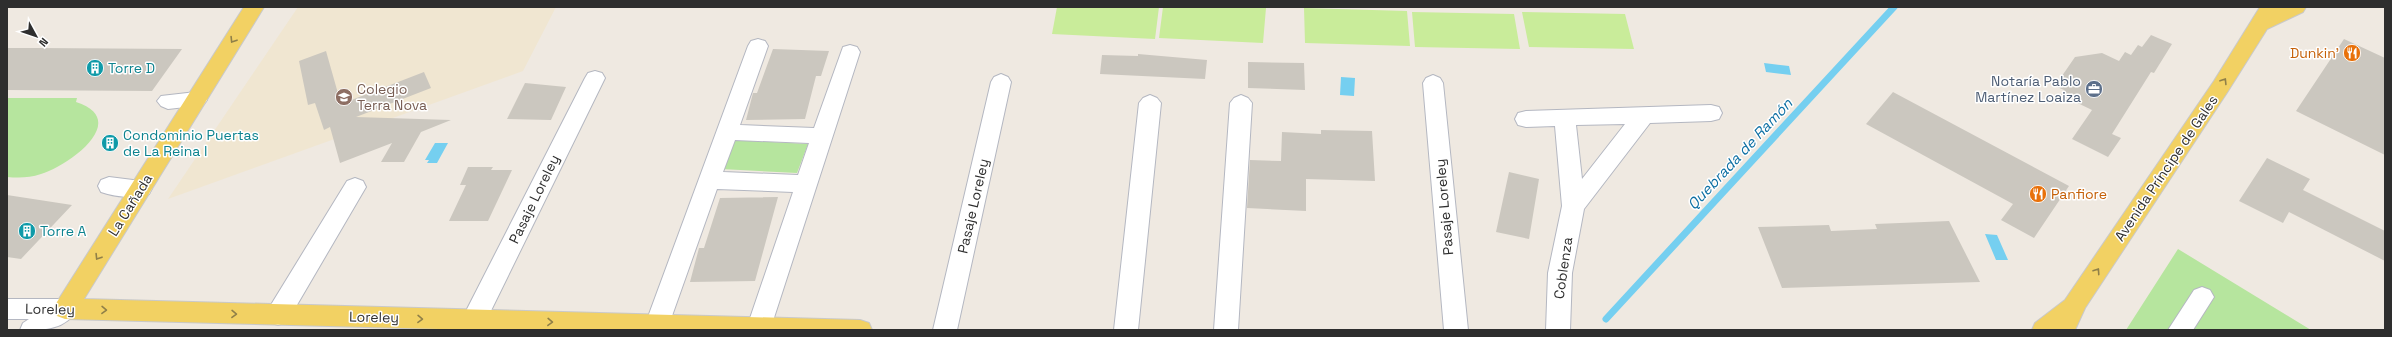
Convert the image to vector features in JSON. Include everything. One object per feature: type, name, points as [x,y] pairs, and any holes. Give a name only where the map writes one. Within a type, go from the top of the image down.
[{"type":"main road","name":"La Cañada","points":[[64,320],[141,188],[254,7]]},
{"type":"main road","points":[[2264,15],[2296,7]]},
{"type":"main road","name":"Avenida Príncipe de Gales","points":[[2063,330],[2075,304],[2217,92],[2264,15]]},
{"type":"main road","points":[[2044,330],[2075,304]]},
{"type":"main road","name":"Loreley","points":[[64,320],[278,315],[486,323],[657,325],[860,330]]},
{"type":"street","points":[[657,325],[758,46]]},
{"type":"street","points":[[760,327],[850,52]]},
{"type":"street","name":"Pasaje Loreley","points":[[486,323],[595,78]]},
{"type":"street","name":"Pasaje Loreley","points":[[944,330],[1001,82]]},
{"type":"street","name":"Pasaje Loreley","points":[[1433,83],[1456,330]]},
{"type":"street","points":[[168,101],[196,100]]},
{"type":"street","points":[[1126,330],[1150,103]]},
{"type":"street","points":[[1226,330],[1241,103]]},
{"type":"street","points":[[1526,119],[1710,113]]},
{"type":"street","name":"Coblenza","points":[[1573,206],[1643,116]]},
{"type":"street","name":"Coblenza","points":[[1558,330],[1560,273],[1573,206],[1565,118]]},
{"type":"street","points":[[727,132],[823,136]]},
{"type":"street","points":[[710,180],[807,184]]},
{"type":"street","points":[[109,186],[141,188]]},
{"type":"street","points":[[278,315],[355,187]]},
{"type":"street","points":[[2180,330],[2202,297]]},
{"type":"street","name":"Loreley","points":[[7,309],[64,320]]},
{"type":"street","name":"La Cañada","points":[[32,330],[64,320]]},
{"type":"shaded area","name":"Colegio Terra Nova","points":[[298,7],[556,7],[523,71],[168,199]]},
{"type":"green space","points":[[1057,7],[1159,7],[1155,39],[1052,34]]},
{"type":"green space","points":[[1163,7],[1266,8],[1263,43],[1159,38]]},
{"type":"green space","points":[[1304,8],[1407,11],[1410,46],[1305,43]]},
{"type":"green space","points":[[1412,12],[1514,14],[1520,49],[1415,47]]},
{"type":"green space","points":[[1522,12],[1625,14],[1634,49],[1529,47]]},
{"type":"green space","points":[[7,98],[77,98],[76,102],[92,110],[98,120],[97,131],[90,142],[79,152],[66,162],[53,169],[32,176],[20,178],[7,177]]},
{"type":"green space","points":[[733,140],[808,144],[797,173],[721,169]]},
{"type":"green space","points":[[2178,249],[2311,330],[2126,330]]},
{"type":"water","points":[[1764,63],[1789,66],[1791,75],[1766,72]]},
{"type":"water","points":[[1341,77],[1355,78],[1354,96],[1340,95]]},
{"type":"water","points":[[435,143],[448,143],[437,163],[427,163],[429,160],[425,160]]},
{"type":"water","points":[[1985,234],[1997,235],[2008,260],[1996,260]]},
{"type":"building","points":[[2151,35],[2172,44],[2154,73],[2151,72],[2112,134],[2121,138],[2108,157],[2072,139],[2092,110],[2061,95],[2064,90],[2055,86],[2075,57],[2102,53],[2119,61],[2125,52],[2131,55],[2138,45],[2142,47]]},
{"type":"building","points":[[2344,39],[2385,58],[2385,155],[2296,111]]},
{"type":"building","name":"Torre D","points":[[7,48],[182,49],[152,91],[7,90]]},
{"type":"building","points":[[773,49],[829,51],[821,76],[816,76],[805,119],[746,120],[753,93],[757,93]]},
{"type":"building","points":[[326,51],[341,104],[424,72],[431,88],[356,117],[451,120],[421,132],[404,162],[381,162],[392,143],[340,163],[330,127],[324,130],[315,103],[308,105],[299,61]]},
{"type":"building","points":[[1138,54],[1207,60],[1205,79],[1100,74],[1102,55],[1138,56]]},
{"type":"building","points":[[1248,62],[1304,63],[1305,90],[1248,88]]},
{"type":"building","points":[[525,83],[566,87],[551,120],[507,119]]},
{"type":"building","points":[[1893,92],[2069,186],[2034,238],[2001,220],[2013,204],[1866,124]]},
{"type":"building","points":[[1321,130],[1372,131],[1375,181],[1306,179],[1306,211],[1247,208],[1250,160],[1281,161],[1282,132],[1321,134]]},
{"type":"building","points":[[2267,158],[2310,179],[2303,190],[2385,231],[2385,261],[2289,212],[2283,223],[2239,201]]},
{"type":"building","points":[[468,167],[493,167],[491,170],[512,170],[488,221],[449,221],[466,185],[460,185]]},
{"type":"building","points":[[1509,172],[1539,179],[1529,239],[1496,232]]},
{"type":"building","name":"Torre A","points":[[7,195],[72,205],[21,259],[7,257]]},
{"type":"building","points":[[778,197],[755,281],[690,282],[699,248],[704,248],[720,198]]},
{"type":"building","points":[[1949,221],[1980,282],[1782,288],[1758,227],[1829,225],[1831,231],[1877,229],[1875,224]]},
{"type":"waterway","name":"Quebrada de Ramón","points":[[1606,319],[1894,7]]},
{"type":"place","name":"Dunkin'","points":[[2352,53]]},
{"type":"place","name":"Torre D","points":[[95,68]]},
{"type":"place","name":"Notaría Pablo Martínez Loaiza","points":[[2094,89]]},
{"type":"place","name":"Colegio Terra Nova","points":[[344,97]]},
{"type":"place","name":"Condominio Puertas de La Reina I","points":[[110,143]]},
{"type":"place","name":"Panfiore","points":[[2038,194]]},
{"type":"place","name":"Torre A","points":[[27,231]]}]
